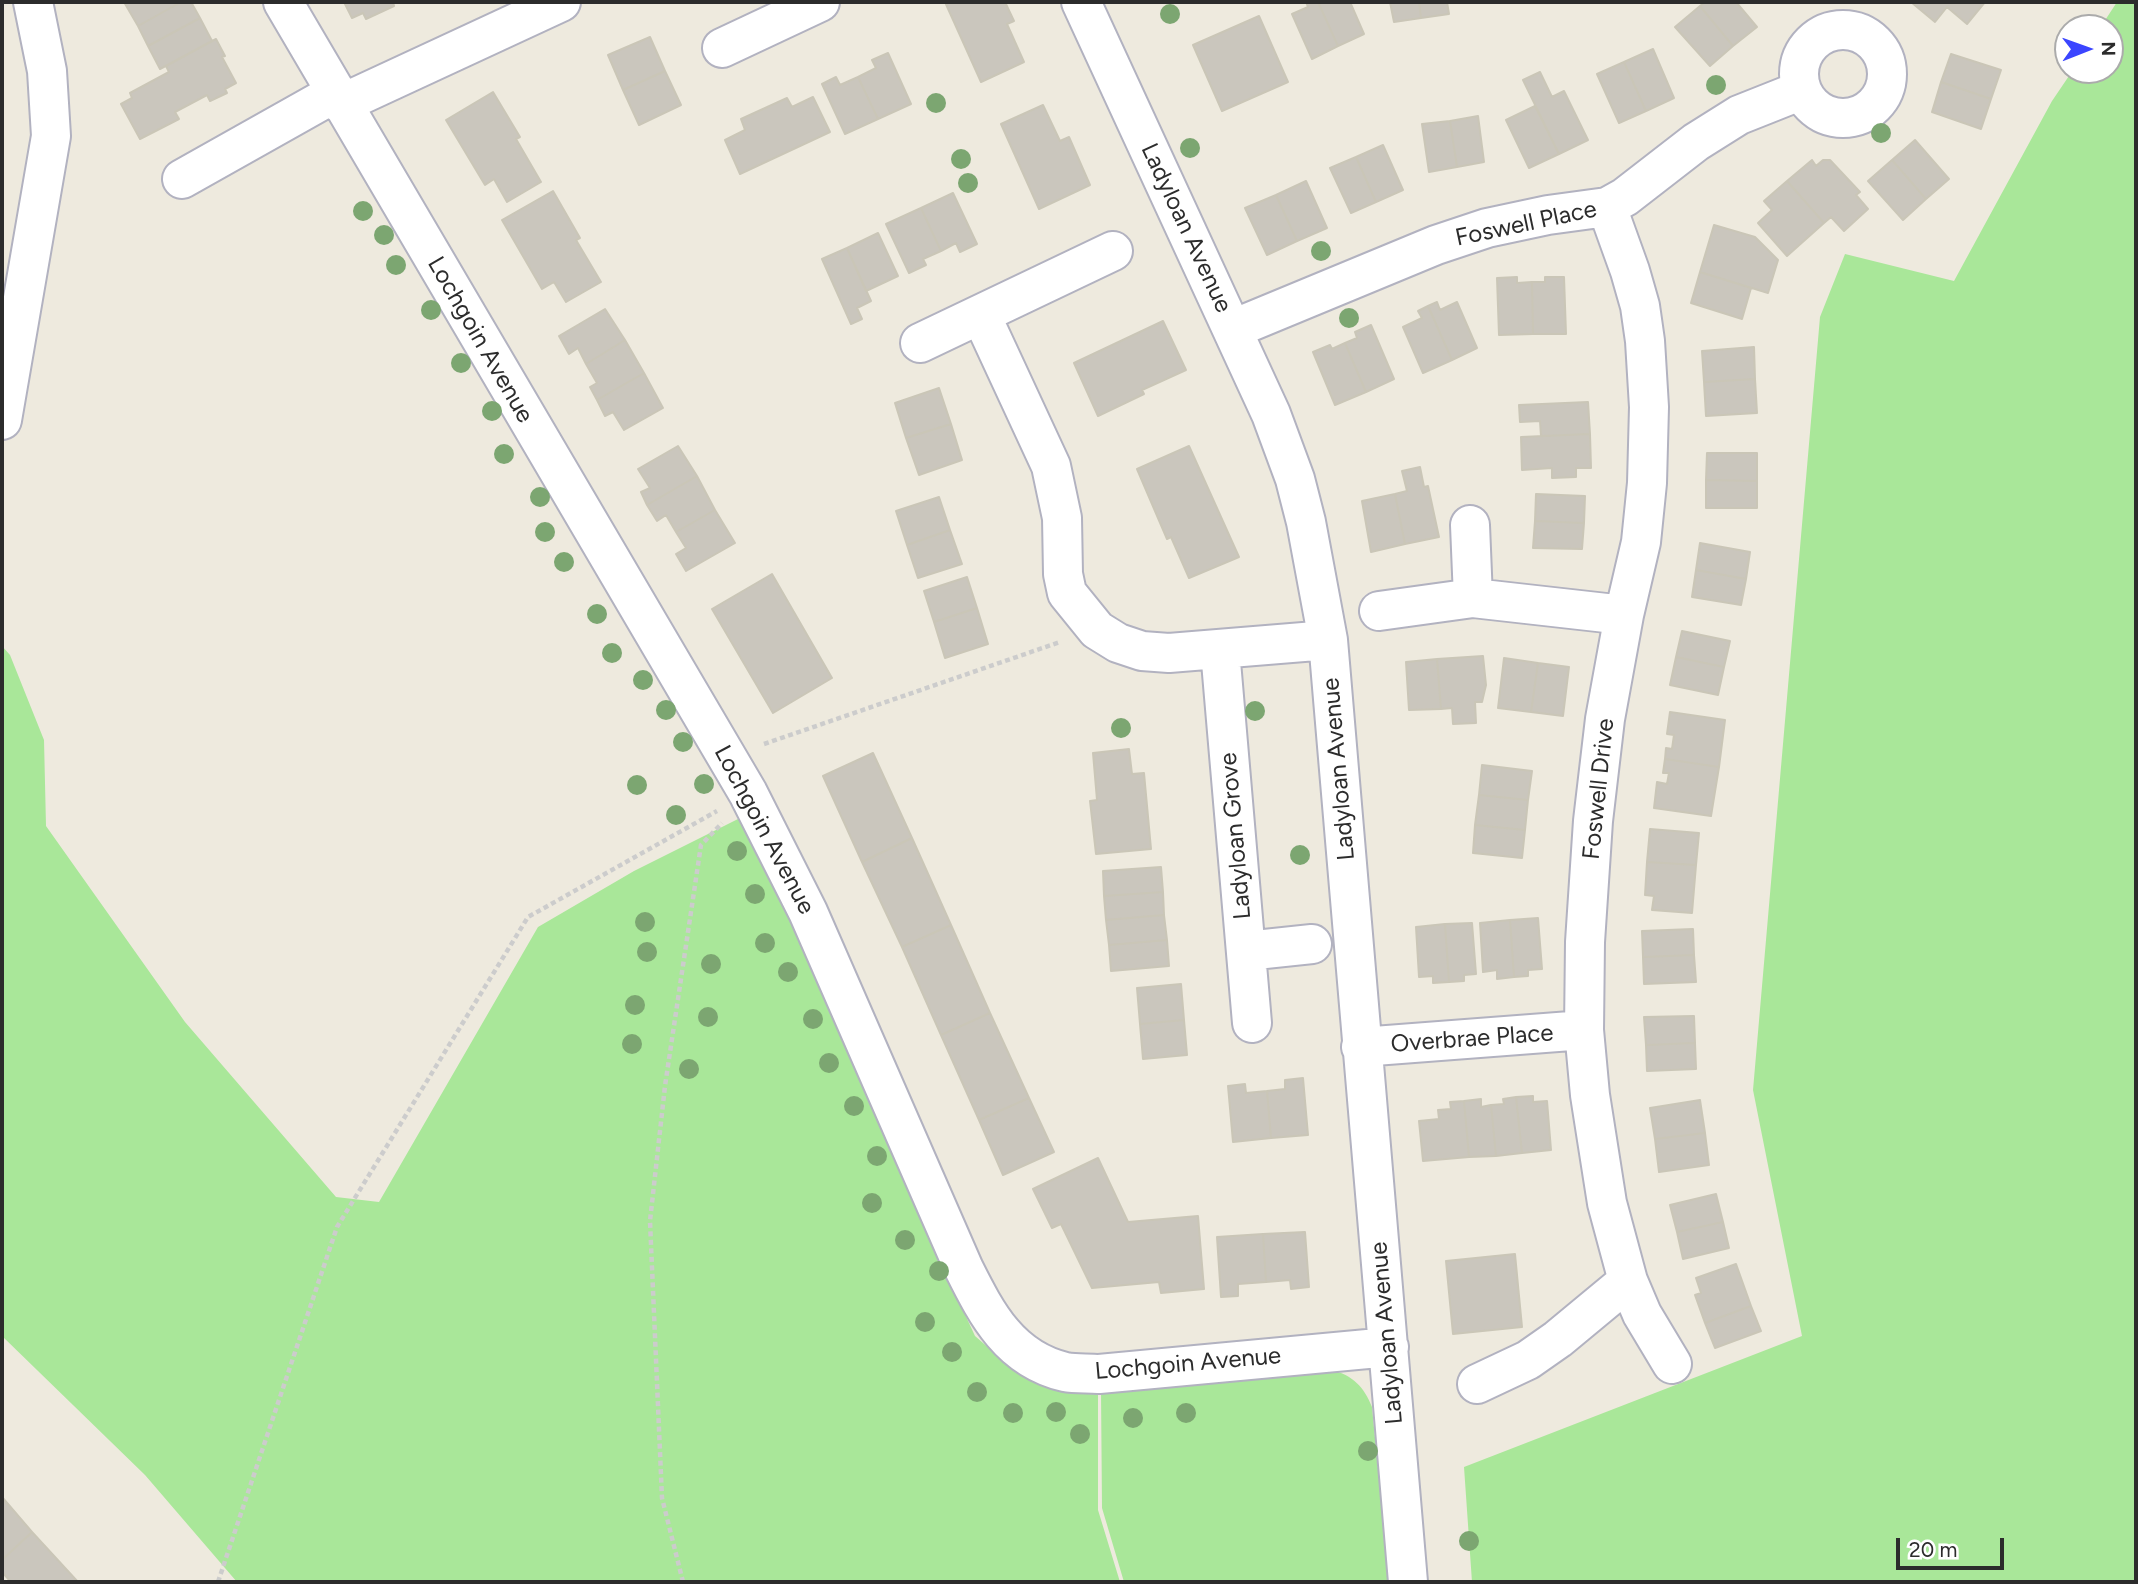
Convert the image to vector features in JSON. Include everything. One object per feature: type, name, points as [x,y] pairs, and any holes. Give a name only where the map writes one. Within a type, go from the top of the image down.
[{"type":"street","points":[[2,420],[51,136],[47,71],[33,2]]},
{"type":"street","name":"Lochgoin Avenue","points":[[283,2],[748,793],[808,912],[964,1269],[988,1316],[1011,1343],[1038,1362],[1066,1372],[1099,1374],[1389,1347]]},
{"type":"street","points":[[182,179],[338,99],[561,2]]},
{"type":"street","points":[[722,48],[820,2]]},
{"type":"street","name":"Ladyloan Avenue","points":[[1084,3],[1271,414],[1295,479],[1315,562],[1328,640],[1408,1582]]},
{"type":"street","name":"Foswell Place","points":[[1233,329],[1436,245],[1487,228],[1548,215],[1607,207],[1625,197],[1696,142],[1739,115],[1802,90]]},
{"type":"street","name":"Foswell Drive","points":[[1607,207],[1640,306],[1649,407],[1647,482],[1641,542],[1624,615],[1605,719],[1593,821],[1585,942],[1584,1030],[1590,1096],[1606,1203],[1628,1280],[1642,1314],[1672,1364]]},
{"type":"street","points":[[920,343],[1114,251]]},
{"type":"street","points":[[981,315],[1051,466],[1062,518],[1063,573],[1068,593],[1097,630],[1118,643],[1142,651],[1169,653],[1328,640]]},
{"type":"street","points":[[1470,525],[1473,598]]},
{"type":"street","points":[[1379,611],[1473,598],[1624,615]]},
{"type":"street","name":"Ladyloan Grove","points":[[1220,650],[1252,1023]]},
{"type":"street","points":[[1246,951],[1312,944]]},
{"type":"street","name":"Overbrae Place","points":[[1361,1047],[1584,1030]]},
{"type":"street","points":[[1477,1384],[1528,1360],[1628,1280]]},
{"type":"path","points":[[726,757],[1097,630]]},
{"type":"path","points":[[218,1582],[337,1227],[528,917],[748,793]]},
{"type":"path","points":[[683,1582],[662,1498],[650,1221],[665,1086],[701,845],[748,793]]},
{"type":"green space","points":[[2117,2],[2136,2],[2136,1582],[1472,1582],[1464,1467],[1802,1336],[1753,1090],[1820,317],[1845,254],[1954,281],[2064,84],[2124,84],[2124,14],[2109,14]]},
{"type":"green space","points":[[2,646],[10,655],[44,740],[46,826],[185,1022],[336,1197],[379,1202],[538,927],[634,871],[740,818],[796,929],[975,1336],[1014,1370],[1058,1388],[1098,1391],[1098,1510],[1120,1582],[237,1582],[145,1475],[2,1336]]},
{"type":"green space","points":[[1331,1370],[1346,1375],[1357,1383],[1372,1407],[1389,1582],[1124,1582],[1102,1508],[1101,1391]]},
{"type":"building","points":[[124,2],[181,2],[138,26]]},
{"type":"building","points":[[181,2],[191,2],[200,18],[148,46],[138,26]]},
{"type":"building","points":[[344,2],[393,2],[394,6],[366,19],[363,13],[352,18]]},
{"type":"building","points":[[945,2],[1005,2],[1014,21],[1007,24],[1024,62],[981,82]]},
{"type":"building","points":[[1306,2],[1318,2],[1338,46],[1312,59],[1292,14],[1308,7]]},
{"type":"building","points":[[1318,2],[1350,2],[1364,34],[1338,46]]},
{"type":"building","points":[[1390,2],[1419,2],[1421,18],[1394,22]]},
{"type":"building","points":[[1419,2],[1447,2],[1449,14],[1421,18]]},
{"type":"building","points":[[1705,2],[1736,2],[1757,27],[1733,46],[1700,6]]},
{"type":"building","points":[[1911,2],[1985,2],[1967,24],[1947,7],[1935,22]]},
{"type":"building","points":[[1700,6],[1733,46],[1710,66],[1675,27]]},
{"type":"building","points":[[1259,16],[1288,82],[1222,111],[1193,45]]},
{"type":"building","points":[[200,18],[212,41],[160,69],[148,46]]},
{"type":"building","points":[[650,37],[665,71],[623,90],[608,55]]},
{"type":"building","points":[[216,39],[236,83],[225,89],[227,93],[210,101],[207,95],[175,112],[179,119],[140,139],[121,104],[132,98],[130,93],[169,72],[166,66]]},
{"type":"building","points":[[1653,49],[1674,98],[1646,111],[1624,62]]},
{"type":"building","points":[[888,53],[911,104],[878,119],[858,77],[876,68],[872,60]]},
{"type":"building","points":[[1951,54],[2001,70],[1991,99],[1941,82]]},
{"type":"building","points":[[1624,62],[1646,111],[1619,123],[1597,74]]},
{"type":"building","points":[[665,71],[681,105],[639,125],[623,90]]},
{"type":"building","points":[[1540,72],[1552,97],[1564,91],[1588,140],[1559,154],[1523,80]]},
{"type":"building","points":[[836,77],[840,85],[858,77],[878,119],[845,134],[822,84]]},
{"type":"building","points":[[1941,82],[1991,99],[1981,129],[1932,112]]},
{"type":"building","points":[[493,92],[520,137],[516,139],[541,182],[507,202],[494,179],[485,185],[446,120]]},
{"type":"building","points":[[813,97],[830,132],[740,174],[725,140],[745,130],[741,119],[787,98],[792,107]]},
{"type":"building","points":[[1043,105],[1060,141],[1069,137],[1090,185],[1039,209],[1001,124]]},
{"type":"building","points":[[1535,106],[1559,154],[1529,168],[1506,120]]},
{"type":"building","points":[[1478,116],[1484,162],[1457,167],[1450,121]]},
{"type":"building","points":[[1450,121],[1457,167],[1429,172],[1422,124]]},
{"type":"building","points":[[1915,140],[1949,179],[1926,199],[1892,160]]},
{"type":"building","points":[[1383,145],[1403,190],[1376,202],[1356,157]]},
{"type":"building","points":[[1356,157],[1376,202],[1351,213],[1330,168]]},
{"type":"building","points":[[1812,160],[1816,166],[1823,160],[1830,160],[1860,192],[1856,195],[1868,209],[1844,231],[1831,217],[1824,223],[1787,181]]},
{"type":"building","points":[[1892,160],[1926,199],[1903,220],[1868,181]]},
{"type":"building","points":[[1306,181],[1327,228],[1297,241],[1276,195]]},
{"type":"building","points":[[1787,181],[1824,223],[1787,256],[1758,223],[1772,210],[1764,201]]},
{"type":"building","points":[[553,191],[580,238],[576,240],[601,282],[566,302],[554,282],[542,289],[502,220]]},
{"type":"building","points":[[953,193],[977,244],[960,252],[956,243],[941,251],[921,208]]},
{"type":"building","points":[[1276,195],[1297,241],[1267,255],[1245,208]]},
{"type":"building","points":[[921,208],[941,251],[923,259],[926,265],[909,273],[886,224]]},
{"type":"building","points":[[1714,225],[1755,237],[1778,260],[1768,293],[1700,272]]},
{"type":"building","points":[[878,233],[898,276],[866,291],[847,248]]},
{"type":"building","points":[[847,248],[871,301],[857,308],[862,319],[851,324],[822,259]]},
{"type":"building","points":[[1700,272],[1751,288],[1742,319],[1691,303]]},
{"type":"building","points":[[1517,277],[1517,283],[1532,282],[1533,334],[1499,335],[1497,278]]},
{"type":"building","points":[[1545,277],[1564,277],[1566,334],[1533,334],[1532,282],[1545,282]]},
{"type":"building","points":[[1437,302],[1440,310],[1457,302],[1477,348],[1452,360],[1428,306]]},
{"type":"building","points":[[1428,306],[1452,360],[1423,373],[1403,327],[1422,318],[1418,311]]},
{"type":"building","points":[[605,309],[625,340],[586,364],[578,348],[569,354],[559,336]]},
{"type":"building","points":[[1163,321],[1186,370],[1142,390],[1144,394],[1098,416],[1074,363]]},
{"type":"building","points":[[1371,325],[1394,379],[1366,392],[1345,343],[1357,338],[1355,332]]},
{"type":"building","points":[[625,340],[644,373],[597,400],[590,387],[597,383],[586,364]]},
{"type":"building","points":[[1345,343],[1366,392],[1335,405],[1313,352],[1330,345],[1332,349]]},
{"type":"building","points":[[1754,347],[1755,379],[1704,382],[1702,351]]},
{"type":"building","points":[[644,373],[663,408],[624,430],[613,412],[605,416],[597,400]]},
{"type":"building","points":[[1755,379],[1757,413],[1706,416],[1704,382]]},
{"type":"building","points":[[939,388],[951,424],[906,438],[895,403]]},
{"type":"building","points":[[1588,402],[1590,434],[1541,436],[1540,421],[1520,422],[1519,405]]},
{"type":"building","points":[[951,424],[962,460],[919,475],[906,438]]},
{"type":"building","points":[[1590,434],[1591,468],[1576,468],[1576,477],[1552,478],[1552,468],[1522,470],[1521,437]]},
{"type":"building","points":[[678,446],[697,476],[647,505],[641,492],[650,488],[638,469]]},
{"type":"building","points":[[1189,446],[1239,557],[1189,578],[1171,537],[1167,539],[1137,469]]},
{"type":"building","points":[[1707,453],[1757,453],[1757,481],[1706,480]]},
{"type":"building","points":[[1420,467],[1424,487],[1428,486],[1439,537],[1405,544],[1395,494],[1407,491],[1402,471]]},
{"type":"building","points":[[697,476],[715,510],[676,532],[666,515],[657,521],[647,505]]},
{"type":"building","points":[[1706,480],[1757,481],[1757,508],[1706,508]]},
{"type":"building","points":[[1395,494],[1405,544],[1371,552],[1362,501]]},
{"type":"building","points":[[1536,494],[1585,496],[1584,523],[1535,521]]},
{"type":"building","points":[[939,497],[950,530],[907,545],[896,511]]},
{"type":"building","points":[[715,510],[735,543],[686,571],[676,554],[686,548],[676,532]]},
{"type":"building","points":[[1535,521],[1584,523],[1582,549],[1533,548]]},
{"type":"building","points":[[950,530],[962,564],[918,578],[907,545]]},
{"type":"building","points":[[1700,543],[1750,552],[1746,579],[1696,570]]},
{"type":"building","points":[[1696,570],[1746,579],[1741,605],[1692,597]]},
{"type":"building","points":[[772,574],[832,678],[773,713],[712,609]]},
{"type":"building","points":[[967,577],[977,608],[934,622],[924,591]]},
{"type":"building","points":[[977,608],[988,644],[945,658],[934,622]]},
{"type":"building","points":[[1682,631],[1730,641],[1724,667],[1676,657]]},
{"type":"building","points":[[1483,656],[1486,685],[1482,702],[1475,702],[1476,723],[1453,724],[1452,708],[1441,709],[1437,659]]},
{"type":"building","points":[[1676,657],[1724,667],[1718,695],[1670,685]]},
{"type":"building","points":[[1504,658],[1538,663],[1531,712],[1498,708]]},
{"type":"building","points":[[1437,659],[1441,709],[1409,710],[1406,662]]},
{"type":"building","points":[[1538,663],[1569,667],[1563,716],[1531,712]]},
{"type":"building","points":[[1670,712],[1725,720],[1719,767],[1665,759],[1666,748],[1672,749],[1674,735],[1667,734]]},
{"type":"building","points":[[1129,749],[1132,774],[1144,773],[1151,849],[1096,854],[1090,801],[1097,800],[1093,753]]},
{"type":"building","points":[[873,753],[912,838],[862,862],[823,776]]},
{"type":"building","points":[[1665,759],[1719,767],[1711,816],[1654,808],[1657,782],[1667,784],[1669,773],[1663,773]]},
{"type":"building","points":[[1482,765],[1532,771],[1528,800],[1479,795]]},
{"type":"building","points":[[1479,795],[1528,800],[1525,830],[1475,825]]},
{"type":"building","points":[[1475,825],[1525,830],[1522,858],[1473,853]]},
{"type":"building","points":[[1650,829],[1699,833],[1696,865],[1647,862]]},
{"type":"building","points":[[912,838],[951,925],[902,947],[862,862]]},
{"type":"building","points":[[1647,862],[1696,865],[1692,913],[1652,910],[1654,896],[1645,895]]},
{"type":"building","points":[[1161,867],[1163,892],[1104,896],[1103,871]]},
{"type":"building","points":[[1163,892],[1164,915],[1106,920],[1104,896]]},
{"type":"building","points":[[1164,915],[1167,940],[1109,945],[1106,920]]},
{"type":"building","points":[[1538,918],[1542,969],[1528,970],[1528,976],[1514,977],[1510,920]]},
{"type":"building","points":[[1510,920],[1514,977],[1497,979],[1497,970],[1483,972],[1480,923]]},
{"type":"building","points":[[1472,923],[1476,974],[1464,975],[1464,981],[1449,982],[1445,924]]},
{"type":"building","points":[[1445,924],[1449,982],[1433,983],[1433,976],[1419,977],[1416,927]]},
{"type":"building","points":[[951,925],[990,1013],[941,1035],[902,947]]},
{"type":"building","points":[[1693,929],[1694,955],[1643,957],[1642,931]]},
{"type":"building","points":[[1167,940],[1169,966],[1111,971],[1109,945]]},
{"type":"building","points":[[1694,955],[1696,982],[1644,984],[1643,957]]},
{"type":"building","points":[[1181,984],[1184,1020],[1140,1024],[1137,988]]},
{"type":"building","points":[[990,1013],[1029,1098],[979,1120],[941,1035]]},
{"type":"building","points":[[1694,1016],[1695,1043],[1646,1045],[1644,1017]]},
{"type":"building","points":[[1184,1020],[1187,1055],[1143,1059],[1140,1024]]},
{"type":"building","points":[[1695,1043],[1696,1069],[1647,1071],[1646,1045]]},
{"type":"building","points":[[1303,1078],[1308,1135],[1271,1138],[1267,1091],[1285,1089],[1285,1080]]},
{"type":"building","points":[[1245,1084],[1246,1093],[1267,1091],[1271,1138],[1233,1142],[1228,1086]]},
{"type":"building","points":[[1533,1096],[1533,1102],[1547,1101],[1551,1150],[1522,1153],[1516,1097]]},
{"type":"building","points":[[1516,1097],[1522,1153],[1496,1156],[1491,1105],[1504,1104],[1503,1099]]},
{"type":"building","points":[[1029,1098],[1054,1152],[1003,1175],[979,1120]]},
{"type":"building","points":[[1481,1099],[1481,1107],[1491,1105],[1496,1156],[1469,1157],[1464,1101]]},
{"type":"building","points":[[1700,1100],[1705,1133],[1655,1139],[1650,1108]]},
{"type":"building","points":[[1464,1101],[1469,1157],[1423,1161],[1419,1121],[1439,1119],[1438,1110],[1451,1109],[1450,1102]]},
{"type":"building","points":[[1705,1133],[1709,1165],[1659,1172],[1655,1139]]},
{"type":"building","points":[[1098,1158],[1128,1222],[1198,1216],[1204,1289],[1161,1293],[1159,1282],[1092,1288],[1061,1224],[1052,1228],[1033,1189]]},
{"type":"building","points":[[1716,1194],[1723,1222],[1677,1232],[1670,1205]]},
{"type":"building","points":[[1723,1222],[1729,1248],[1683,1259],[1677,1232]]},
{"type":"building","points":[[1305,1232],[1309,1287],[1291,1289],[1290,1280],[1266,1282],[1263,1234]]},
{"type":"building","points":[[1263,1234],[1266,1282],[1238,1284],[1238,1296],[1221,1297],[1217,1237]]},
{"type":"building","points":[[1515,1254],[1522,1327],[1453,1334],[1446,1261]]},
{"type":"building","points":[[1736,1264],[1751,1306],[1705,1323],[1695,1295],[1701,1293],[1696,1278]]},
{"type":"building","points":[[1751,1306],[1761,1331],[1715,1348],[1705,1323]]},
{"type":"building","points":[[2,1497],[32,1532],[2,1560]]},
{"type":"building","points":[[32,1532],[78,1582],[11,1582],[2,1572],[2,1560]]}]
